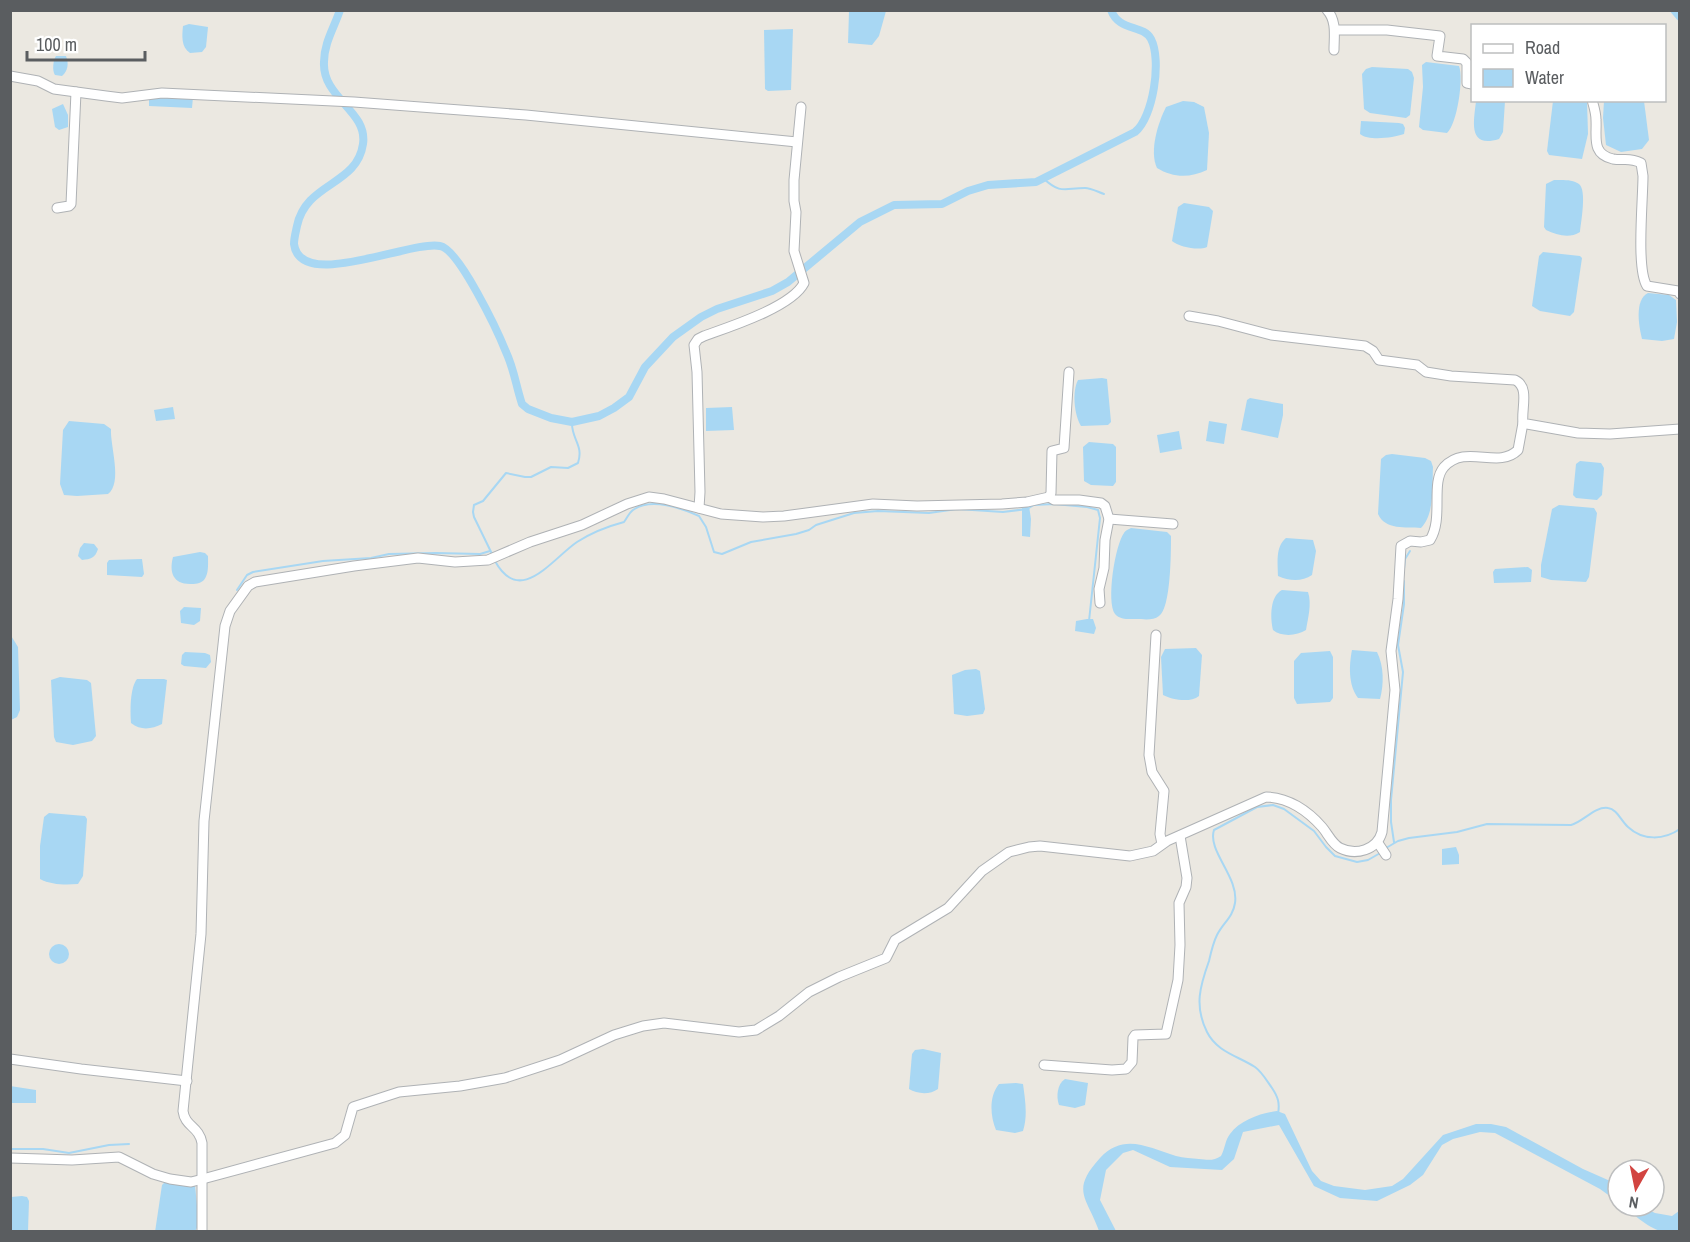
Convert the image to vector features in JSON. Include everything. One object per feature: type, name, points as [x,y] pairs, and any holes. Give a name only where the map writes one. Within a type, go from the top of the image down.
[{"type":"street","points":[[1327,10],[1332,16],[1335,30],[1334,50]]},
{"type":"street","points":[[1335,30],[1387,30],[1440,36],[1437,56],[1463,59],[1467,63],[1467,82],[1471,83]]},
{"type":"street","points":[[10,76],[38,81],[54,89],[122,98],[162,93],[354,102],[514,114],[797,142]]},
{"type":"street","points":[[57,208],[71,204],[76,92]]},
{"type":"street","points":[[1592,102],[1596,117],[1596,148],[1602,156],[1615,159],[1633,158],[1641,163],[1643,280],[1647,286],[1678,291],[1680,294]]},
{"type":"street","points":[[699,508],[694,345],[704,336],[767,312],[801,290],[804,279],[796,263],[794,251],[796,212],[794,191],[801,107]]},
{"type":"street","points":[[10,1158],[72,1160],[119,1157],[153,1174],[191,1182],[335,1143],[345,1135],[351,1112],[356,1105],[390,1094],[505,1078],[560,1060],[605,1039],[643,1026],[664,1023],[739,1032],[756,1030],[779,1016],[809,992],[886,958],[895,940],[948,908],[982,871],[1009,852],[1029,847],[1040,846],[1130,856],[1153,851],[1162,844],[1249,803],[1273,797],[1290,802],[1304,811],[1320,825],[1339,848],[1355,852],[1382,848],[1395,690],[1391,651],[1398,600],[1401,546],[1410,540],[1421,542],[1430,540],[1434,534],[1438,512],[1439,479],[1442,470],[1462,457],[1503,458],[1516,453],[1523,423],[1521,412],[1523,387],[1515,380],[1451,376],[1426,372],[1417,365],[1379,360],[1365,346],[1271,335],[1189,316]]},
{"type":"street","points":[[1049,497],[1052,451],[1064,448],[1069,372]]},
{"type":"street","points":[[1523,423],[1578,433],[1610,434],[1680,429]]},
{"type":"street","points":[[202,1232],[203,1153],[201,1137],[184,1117],[201,934],[204,821],[225,626],[230,611],[248,586],[255,582],[344,567],[418,558],[454,562],[494,557],[582,525],[642,498],[664,499],[721,514],[784,516],[873,504],[916,506],[1002,504],[1049,497],[1054,500],[1101,503],[1107,510],[1109,519],[1100,603]]},
{"type":"street","points":[[1109,519],[1173,524]]},
{"type":"street","points":[[1156,635],[1149,755],[1152,772],[1164,791],[1160,834],[1162,844]]},
{"type":"street","points":[[1044,1065],[1081,1069],[1126,1069],[1132,1062],[1135,1035],[1166,1034],[1178,981],[1179,903],[1187,878],[1180,836]]},
{"type":"street","points":[[10,1059],[187,1081]]},
{"type":"water","points":[[849,11],[886,11],[879,36],[872,45],[848,43]]},
{"type":"water","points":[[189,24],[208,27],[206,47],[202,52],[190,53],[185,48],[182,37],[183,26]]},
{"type":"water","points":[[793,29],[791,90],[768,91],[765,89],[764,30]]},
{"type":"water","points":[[56,56],[66,56],[67,59],[67,69],[62,76],[54,73],[53,66]]},
{"type":"water","points":[[1426,62],[1459,66],[1461,80],[1459,101],[1454,121],[1447,133],[1423,130],[1419,127],[1423,87],[1422,65]]},
{"type":"water","points":[[1372,67],[1408,69],[1412,72],[1414,78],[1410,115],[1406,118],[1370,113],[1364,109],[1362,74],[1366,69]]},
{"type":"water","points":[[149,96],[193,97],[192,108],[149,106]]},
{"type":"water","points":[[1183,101],[1194,102],[1204,107],[1209,133],[1207,170],[1182,176],[1169,174],[1157,168],[1154,145],[1166,107]]},
{"type":"water","points":[[1476,102],[1505,102],[1503,132],[1499,139],[1482,140],[1477,136],[1474,124]]},
{"type":"water","points":[[1553,102],[1587,102],[1588,134],[1582,159],[1549,155],[1547,151]]},
{"type":"water","points":[[1604,102],[1644,102],[1649,140],[1642,149],[1621,152],[1606,145]]},
{"type":"water","points":[[63,104],[68,115],[68,127],[59,130],[55,127],[52,109]]},
{"type":"water","points":[[1361,121],[1403,124],[1404,134],[1394,137],[1369,138],[1360,134]]},
{"type":"water","points":[[1554,180],[1574,181],[1581,187],[1583,199],[1580,232],[1576,234],[1559,235],[1544,227],[1546,184]]},
{"type":"water","points":[[1184,203],[1209,207],[1213,211],[1207,247],[1189,248],[1172,241],[1178,207]]},
{"type":"water","points":[[1543,252],[1582,258],[1574,312],[1570,316],[1540,311],[1532,306],[1539,256]]},
{"type":"water","points":[[1648,293],[1669,295],[1676,300],[1677,322],[1674,339],[1662,341],[1642,339],[1639,307]]},
{"type":"water","points":[[1107,379],[1111,422],[1108,425],[1081,426],[1075,403],[1078,380]]},
{"type":"water","points":[[1250,398],[1283,404],[1278,438],[1241,430],[1247,400]]},
{"type":"water","points":[[173,407],[175,419],[156,421],[154,410]]},
{"type":"water","points":[[732,407],[734,430],[706,431],[706,408]]},
{"type":"water","points":[[69,421],[104,424],[111,429],[115,482],[108,494],[64,495],[60,484],[63,430]]},
{"type":"water","points":[[1209,421],[1227,424],[1224,444],[1206,441]]},
{"type":"water","points":[[1179,431],[1182,449],[1160,453],[1157,435]]},
{"type":"water","points":[[1089,442],[1113,444],[1116,447],[1116,482],[1113,486],[1091,485],[1084,481],[1083,447]]},
{"type":"water","points":[[1392,454],[1425,458],[1431,461],[1433,467],[1431,507],[1421,528],[1391,525],[1381,519],[1378,514],[1381,459]]},
{"type":"water","points":[[1580,461],[1601,463],[1604,468],[1602,495],[1597,500],[1576,498],[1573,495],[1576,464]]},
{"type":"water","points":[[1559,505],[1594,508],[1597,513],[1589,577],[1586,582],[1551,580],[1541,577],[1541,565],[1552,509]]},
{"type":"water","points":[[1029,506],[1030,537],[1022,536],[1022,508]]},
{"type":"water","points":[[1131,528],[1167,532],[1171,536],[1170,579],[1166,602],[1163,611],[1154,619],[1122,618],[1115,614],[1112,608],[1113,574],[1118,549],[1124,533]]},
{"type":"water","points":[[1286,538],[1313,540],[1316,551],[1312,575],[1295,580],[1278,576],[1280,546]]},
{"type":"water","points":[[84,543],[94,544],[98,549],[92,558],[82,560],[78,556]]},
{"type":"water","points":[[200,552],[208,556],[206,578],[199,583],[190,584],[176,579],[172,572],[173,557]]},
{"type":"water","points":[[142,559],[144,574],[142,577],[107,575],[109,560]]},
{"type":"water","points":[[1528,567],[1532,570],[1531,582],[1494,583],[1495,569]]},
{"type":"water","points":[[1282,590],[1308,592],[1310,601],[1306,630],[1285,635],[1273,630],[1271,613],[1273,602]]},
{"type":"water","points":[[184,607],[201,608],[200,621],[194,625],[181,623],[180,611]]},
{"type":"water","points":[[1093,619],[1096,628],[1094,634],[1075,631],[1076,621]]},
{"type":"water","points":[[10,634],[18,647],[20,710],[17,717],[11,720]]},
{"type":"water","points":[[1196,648],[1202,655],[1199,696],[1191,700],[1181,700],[1163,695],[1161,657],[1165,649]]},
{"type":"water","points":[[1352,650],[1377,652],[1383,675],[1380,699],[1358,698],[1355,693],[1350,675]]},
{"type":"water","points":[[1330,651],[1333,657],[1333,698],[1330,702],[1297,704],[1294,698],[1294,661],[1301,653]]},
{"type":"water","points":[[185,652],[205,653],[210,655],[211,662],[206,668],[184,666],[181,664],[182,655]]},
{"type":"water","points":[[965,670],[980,671],[985,709],[983,714],[967,716],[954,714],[952,675]]},
{"type":"water","points":[[60,677],[87,680],[91,683],[96,736],[92,741],[73,745],[56,742],[51,680]]},
{"type":"water","points":[[137,679],[167,680],[162,724],[146,728],[131,723],[132,693]]},
{"type":"water","points":[[49,813],[85,816],[87,819],[83,876],[78,884],[54,883],[40,879],[40,846],[44,817]]},
{"type":"water","points":[[1456,847],[1459,864],[1442,865],[1442,849]]},
{"type":"water","points":[[59,944],[66,947],[69,954],[66,961],[59,964],[52,961],[49,954],[52,947]]},
{"type":"water","points":[[923,1049],[941,1053],[938,1089],[927,1093],[909,1089],[912,1054],[915,1050]]},
{"type":"water","points":[[1065,1079],[1088,1083],[1085,1105],[1075,1108],[1059,1105],[1058,1091]]},
{"type":"water","points":[[999,1084],[1023,1084],[1026,1113],[1023,1131],[1015,1133],[996,1130],[993,1119],[993,1094]]},
{"type":"water","points":[[10,1086],[36,1090],[36,1103],[11,1103]]},
{"type":"water","points":[[1277,1111],[1285,1114],[1312,1171],[1321,1181],[1334,1186],[1365,1190],[1392,1186],[1403,1179],[1443,1135],[1476,1124],[1491,1124],[1506,1127],[1606,1179],[1606,1193],[1495,1133],[1480,1132],[1453,1139],[1442,1145],[1423,1175],[1410,1185],[1377,1201],[1340,1198],[1314,1186],[1279,1125],[1243,1132],[1234,1159],[1222,1170],[1170,1167],[1133,1150],[1123,1153],[1106,1170],[1100,1200],[1116,1231],[1099,1231],[1086,1202],[1083,1187],[1091,1169],[1109,1150],[1127,1144],[1137,1144],[1179,1157],[1213,1159],[1221,1156],[1228,1136],[1234,1129],[1245,1121],[1264,1113]]},
{"type":"water","points":[[165,1182],[195,1185],[199,1225],[195,1231],[155,1232],[162,1185]]},
{"type":"water","points":[[11,1197],[27,1197],[29,1201],[28,1231],[11,1231]]},
{"type":"water","points":[[1679,1211],[1679,1230],[1664,1232],[1638,1218],[1666,1218],[1666,1215],[1672,1216]]},
{"type":"waterway","points":[[340,10],[326,48],[325,75],[337,95],[359,122],[363,132],[363,144],[359,158],[351,168],[320,192],[302,212],[294,244],[301,258],[315,264],[335,264],[426,246],[440,246],[457,261],[495,327],[511,365],[522,404],[528,409],[551,418],[572,422],[599,416],[629,397],[645,367],[673,337],[701,317],[717,309],[772,291],[788,282],[860,222],[894,205],[942,204],[968,191],[988,185],[1036,182],[1135,132],[1147,115],[1151,102],[1156,74],[1154,48],[1147,34],[1120,22],[1111,10]]},
{"type":"waterway","points":[[1674,10],[1680,17]]},
{"type":"waterway","points":[[1043,178],[1059,189],[1087,188],[1104,194]]},
{"type":"waterway","points":[[493,556],[474,517],[474,505],[483,501],[506,473],[531,477],[551,467],[568,468],[578,463],[579,451],[572,422]]},
{"type":"waterway","points":[[495,561],[505,574],[515,580],[525,580],[547,568],[577,542],[600,530],[624,522],[633,510],[648,504],[675,507],[699,516],[706,527],[714,552],[722,554],[751,542],[809,530],[816,525],[854,513],[878,511],[929,513],[957,509],[1003,512],[1027,509],[1034,505],[1054,504],[1087,507],[1098,510],[1100,518],[1089,621]]},
{"type":"waterway","points":[[237,590],[247,575],[253,572],[323,561],[371,558],[389,554],[480,554],[490,551]]},
{"type":"waterway","points":[[1404,569],[1405,559],[1410,551]]},
{"type":"waterway","points":[[1394,842],[1391,800],[1403,672],[1398,645],[1404,604],[1404,581]]},
{"type":"waterway","points":[[1278,1114],[1277,1097],[1262,1074],[1255,1067],[1216,1044],[1203,1023],[1200,1005],[1203,979],[1213,944],[1235,903],[1232,884],[1215,847],[1214,830],[1257,807],[1273,805],[1284,809],[1314,831],[1335,856],[1357,862],[1368,860],[1382,852]]},
{"type":"waterway","points":[[1386,848],[1409,838],[1457,832],[1487,824],[1571,825],[1603,808],[1611,809],[1634,832],[1647,837],[1660,837],[1680,829]]},
{"type":"waterway","points":[[10,1149],[43,1149],[69,1153],[109,1145],[129,1144]]}]
